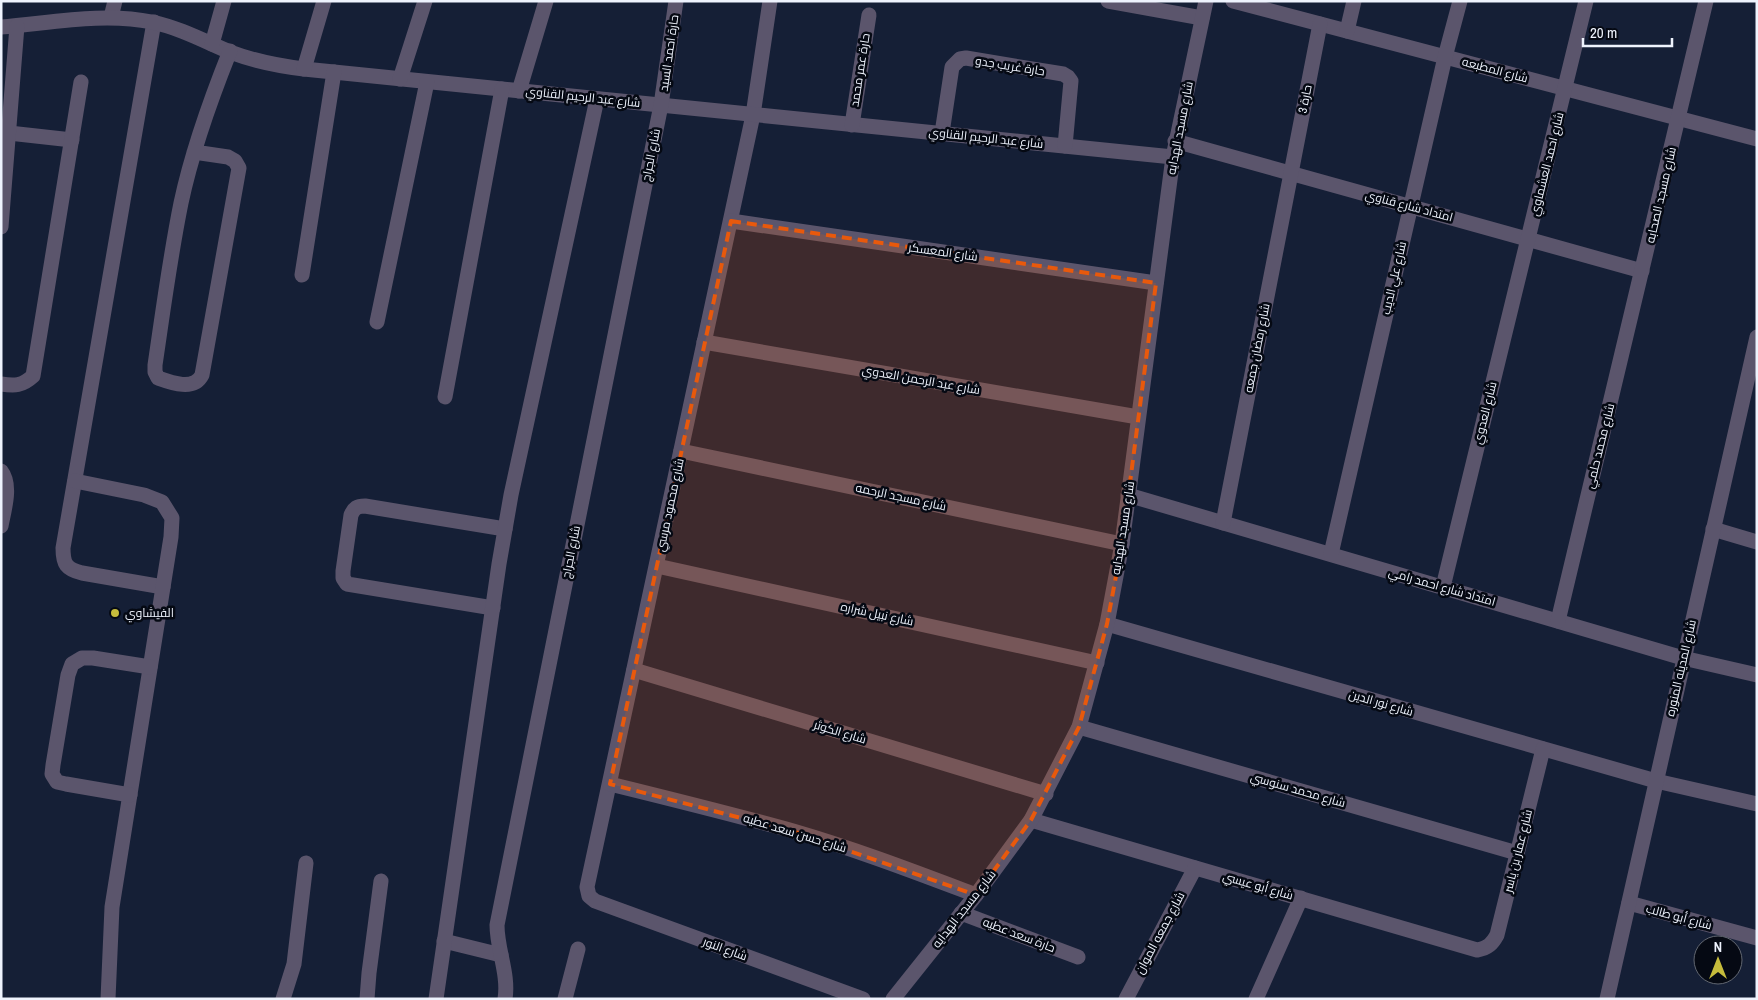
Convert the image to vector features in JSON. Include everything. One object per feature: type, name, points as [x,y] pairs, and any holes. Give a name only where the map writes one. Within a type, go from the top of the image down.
[{"type":"street","points":[[111,17],[115,1]]},
{"type":"street","points":[[212,44],[224,1]]},
{"type":"street","points":[[304,69],[324,1]]},
{"type":"street","points":[[400,79],[425,1]]},
{"type":"street","points":[[519,91],[546,1]]},
{"type":"street","name":"حارة احمد السيد","points":[[661,105],[676,1]]},
{"type":"street","name":"شارع محمود مرسي","points":[[589,896],[587,887],[753,115],[770,1]]},
{"type":"street","points":[[1108,1],[1202,18]]},
{"type":"street","name":"شارع مسجد الهدايه","points":[[899,997],[1031,820],[1079,727],[1107,624],[1122,544],[1175,141],[1206,1]]},
{"type":"street","name":"شارع المطبعه","points":[[1233,1],[1757,139]]},
{"type":"street","points":[[1346,31],[1354,1]]},
{"type":"street","name":"شارع علي الديب","points":[[1331,554],[1410,206],[1460,1]]},
{"type":"street","points":[[1565,89],[1586,1]]},
{"type":"street","name":"شارع مسجد الصحابه","points":[[1642,271],[1706,1]]},
{"type":"street","name":"حارة عمر محمد","points":[[852,124],[869,15]]},
{"type":"street","name":"شارع عبد الرحيم القناوي","points":[[1,27],[111,17],[154,22],[184,31],[230,52],[262,62],[304,69],[1173,157]]},
{"type":"street","points":[[154,22],[63,548],[63,560],[70,570],[163,587]]},
{"type":"street","name":"حارة 3","points":[[1291,173],[1320,24]]},
{"type":"street","points":[[1,227],[17,26]]},
{"type":"street","points":[[194,152],[228,157],[235,161],[239,168],[202,375],[199,381],[193,385],[187,385],[158,378],[154,372],[154,365],[181,203],[194,152],[210,101],[230,52]]},
{"type":"street","name":"حارة غريب جدو","points":[[942,133],[952,67],[960,59],[966,58],[1063,74],[1068,77],[1070,81],[1065,146]]},
{"type":"street","points":[[302,275],[334,72]]},
{"type":"street","points":[[1,384],[16,386],[25,383],[33,376],[81,82]]},
{"type":"street","points":[[377,322],[427,82]]},
{"type":"street","points":[[445,398],[502,89]]},
{"type":"street","name":"شارع احمد العشماوي","points":[[1528,239],[1565,89]]},
{"type":"street","points":[[436,999],[505,529],[597,99]]},
{"type":"street","name":"شارع الجراج","points":[[506,999],[506,974],[497,940],[497,925],[661,105]]},
{"type":"street","points":[[9,133],[72,140]]},
{"type":"street","name":"امتداد شارع قناوي","points":[[1175,141],[1642,271]]},
{"type":"street","name":"شارع رمضان جمعه","points":[[1223,523],[1291,173]]},
{"type":"street","name":"شارع المعسكر","points":[[731,221],[1156,283]]},
{"type":"street","name":"شارع العدوي","points":[[1443,587],[1528,239]]},
{"type":"street","name":"شارع محمد حلمي","points":[[1558,621],[1642,271]]},
{"type":"street","name":"شارع المدينه المنوره","points":[[1606,999],[1713,529],[1750,400],[1757,337]]},
{"type":"street","name":"شارع عبد الرحمن العدوي","points":[[704,342],[1138,417]]},
{"type":"street","name":"شارع مسجد الرحمه","points":[[681,451],[1122,544]]},
{"type":"street","points":[[1,472],[6,477],[6,491],[1,526]]},
{"type":"street","points":[[75,481],[144,495],[162,502],[172,518],[171,537],[112,907],[108,999]]},
{"type":"street","name":"امتداد شارع احمد رامي","points":[[1128,495],[1684,658],[1757,675]]},
{"type":"street","points":[[493,608],[347,584],[342,578],[342,571],[351,516],[353,510],[358,506],[505,529]]},
{"type":"street","points":[[1713,529],[1757,542]]},
{"type":"street","name":"شارع نبيل شراره","points":[[657,566],[1097,663]]},
{"type":"street","name":"شارع نور الدين","points":[[1107,624],[1656,781],[1757,804]]},
{"type":"street","points":[[130,795],[57,782],[52,774],[56,747],[68,675],[72,664],[82,658],[93,658],[150,667]]},
{"type":"street","name":"شارع الكوثر","points":[[634,670],[1046,794]]},
{"type":"street","name":"شارع محمد سنوسي","points":[[1079,727],[1517,853]]},
{"type":"street","name":"شارع عمار بن ياسر","points":[[1486,948],[1493,943],[1497,935],[1543,749]]},
{"type":"street","name":"شارع حسن سعد عطيه","points":[[610,784],[703,806],[795,832],[976,894]]},
{"type":"street","name":"شارع أبو عيسي","points":[[1031,820],[1477,950],[1486,948]]},
{"type":"street","points":[[283,999],[294,964],[306,863]]},
{"type":"street","name":"شارع جمعه الموان","points":[[1126,999],[1195,868]]},
{"type":"street","points":[[367,999],[381,881]]},
{"type":"street","name":"شارع النور","points":[[589,896],[595,902],[864,999]]},
{"type":"street","points":[[1256,999],[1301,898]]},
{"type":"street","name":"شارع أبو طالب","points":[[1629,903],[1757,938]]},
{"type":"street","name":"حارة سعد عطيه","points":[[961,913],[1078,957]]},
{"type":"street","points":[[444,941],[500,955]]},
{"type":"street","points":[[565,999],[578,949]]},
{"type":"highlighted area","points":[[731,221],[1156,283],[1122,544],[1107,624],[1079,727],[1031,820],[976,895],[795,832],[610,784]]},
{"type":"place","name":"الفيشاوي","points":[[115,613]]}]
